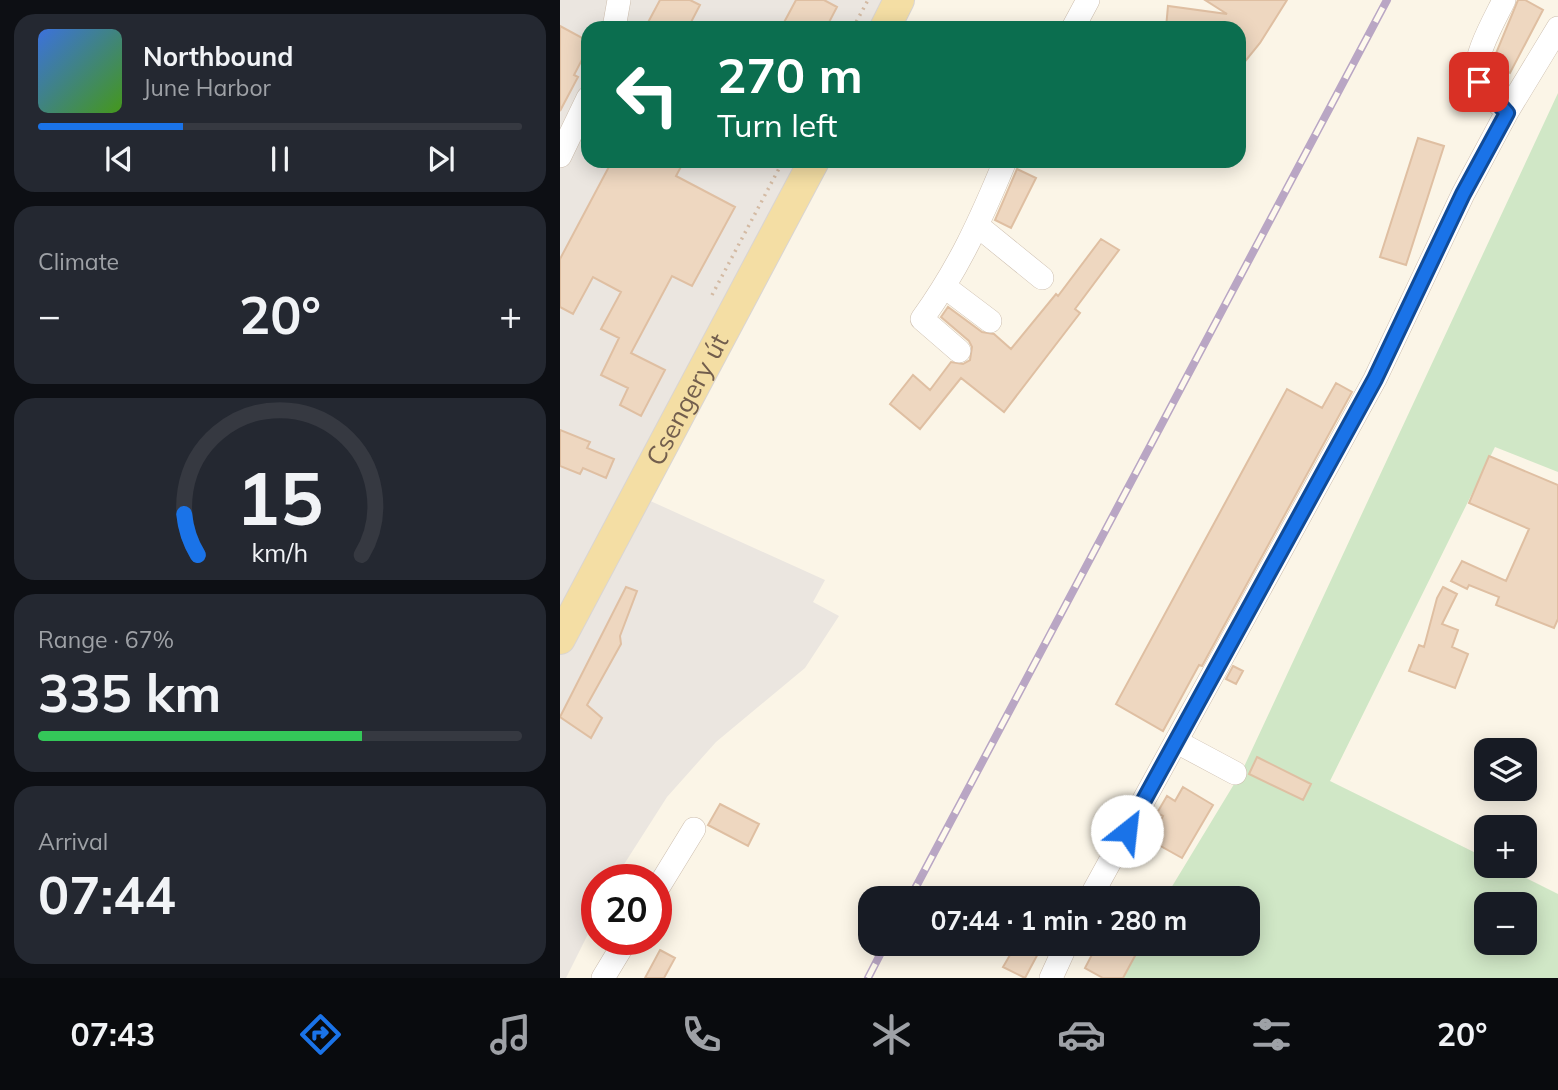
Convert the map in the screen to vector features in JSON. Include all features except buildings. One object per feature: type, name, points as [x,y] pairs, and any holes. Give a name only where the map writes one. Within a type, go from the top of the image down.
[{"type":"main road","points":[[888,21],[899,0]]},
{"type":"main road","name":"Csengery út","points":[[560,639],[810,168]]},
{"type":"lane","points":[[615,21],[618,0]]},
{"type":"lane","points":[[1077,21],[1088,0]]},
{"type":"lane","points":[[1504,0],[1483,44],[1476,73],[1479,82],[1507,113]]},
{"type":"lane","points":[[1097,886],[1375,379],[1463,194],[1558,28]]},
{"type":"lane","points":[[560,156],[581,112]]},
{"type":"lane","points":[[959,351],[922,319],[945,287],[978,226],[1002,168]]},
{"type":"lane","points":[[978,226],[1042,278]]},
{"type":"lane","points":[[945,287],[990,321]]},
{"type":"lane","points":[[1177,742],[1235,773]]},
{"type":"lane","points":[[672,865],[694,829]]},
{"type":"lane","points":[[603,978],[617,955]]},
{"type":"lane","points":[[1052,978],[1061,956]]},
{"type":"path","points":[[857,21],[868,0]]},
{"type":"shaded area","points":[[560,0],[915,0],[903,21],[581,21],[581,168],[820,168],[646,499],[825,580],[813,602],[839,616],[805,668],[716,742],[667,797],[624,864],[581,864],[581,948],[566,978],[560,978]]},
{"type":"green space","points":[[1558,93],[1558,472],[1495,447],[1330,781],[1474,852],[1474,878],[1526,878],[1558,894],[1558,978],[1117,978],[1130,956],[1260,956],[1260,886],[1172,886],[1242,771]]},
{"type":"railway","points":[[916,886],[1387,0]]},
{"type":"railway","points":[[868,978],[879,956]]},
{"type":"route","points":[[1127,831],[1375,379],[1463,194],[1507,113],[1479,82]]}]
